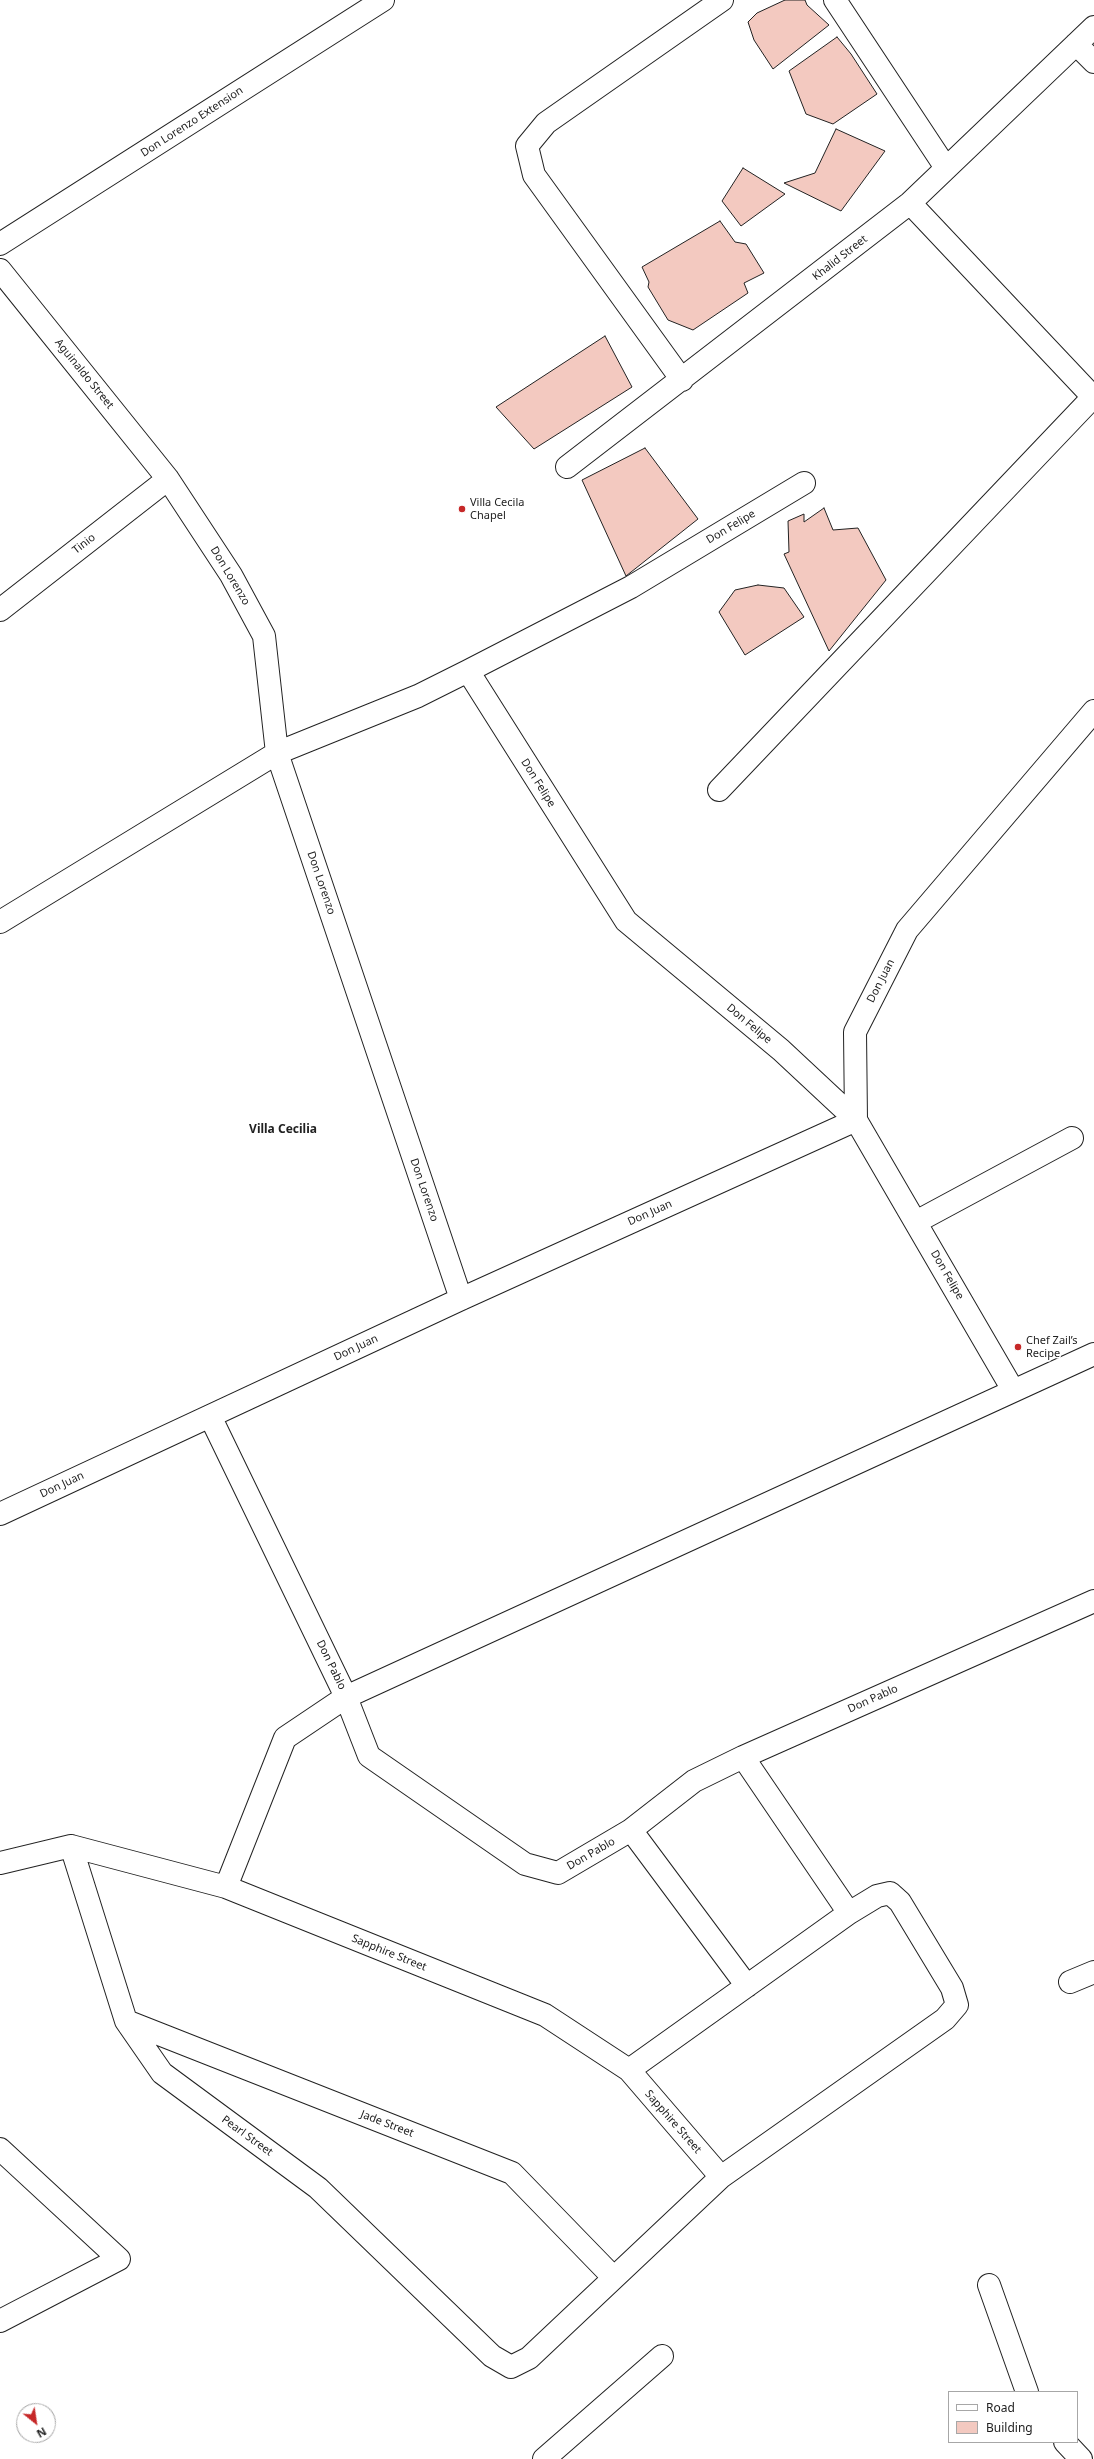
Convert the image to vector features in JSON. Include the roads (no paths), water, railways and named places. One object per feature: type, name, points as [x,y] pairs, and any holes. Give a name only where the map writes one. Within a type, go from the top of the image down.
[{"type":"street","name":"Don Lorenzo Extension","points":[[0,244],[383,0]]},
{"type":"street","points":[[682,380],[534,174],[527,146],[546,123],[722,0]]},
{"type":"street","points":[[835,0],[946,168]]},
{"type":"street","name":"Khalid Street","points":[[567,467],[910,203],[1094,27]]},
{"type":"street","points":[[1076,44],[1094,62]]},
{"type":"street","points":[[719,790],[1094,397],[910,203]]},
{"type":"street","name":"Aguinaldo Street","points":[[0,270],[168,479]]},
{"type":"street","name":"Tinio","points":[[0,610],[168,479]]},
{"type":"street","name":"Don Lorenzo","points":[[168,479],[231,575],[264,636],[277,753],[461,1299]]},
{"type":"street","name":"Don Felipe","points":[[0,922],[277,753],[418,696],[468,671],[631,587],[804,483]]},
{"type":"street","name":"Don Felipe","points":[[468,671],[626,921],[781,1050],[856,1120],[1013,1390]]},
{"type":"street","name":"Don Juan","points":[[0,1514],[461,1299],[856,1120],[855,1032],[907,930],[1094,711]]},
{"type":"street","points":[[916,1222],[1072,1138]]},
{"type":"street","points":[[226,1887],[285,1738],[346,1697],[1094,1354]]},
{"type":"street","name":"Don Pablo","points":[[210,1416],[346,1697],[369,1756],[525,1864],[558,1873],[631,1830],[694,1781],[743,1757],[1094,1601]]},
{"type":"street","points":[[743,1757],[849,1913]]},
{"type":"street","points":[[631,1830],[747,1986]]},
{"type":"street","name":"Sapphire Street","points":[[0,1863],[71,1846],[226,1887],[545,2015],[629,2070],[721,2177]]},
{"type":"street","name":"Pearl Street","points":[[71,1846],[126,2021],[162,2073],[318,2188],[492,2356],[511,2368],[529,2358],[613,2277]]},
{"type":"street","points":[[613,2277],[721,2177],[945,2019],[957,2005],[952,1988],[900,1902],[890,1893],[876,1896],[849,1913],[629,2070]]},
{"type":"street","points":[[1070,1982],[1094,1972]]},
{"type":"street","name":"Jade Street","points":[[126,2021],[512,2173],[613,2277]]},
{"type":"street","points":[[0,2149],[119,2259],[0,2322]]},
{"type":"street","points":[[989,2285],[1027,2391]]},
{"type":"street","points":[[544,2459],[662,2356]]},
{"type":"street","points":[[1066,2443],[1081,2459]]},
{"type":"place","name":"Villa Cecila Chapel","points":[[462,509]]},
{"type":"place","name":"Chef Zail’s Recipe","points":[[1018,1347]]},
{"type":"district","name":"Villa Cecilia","points":[[283,1130]]}]
